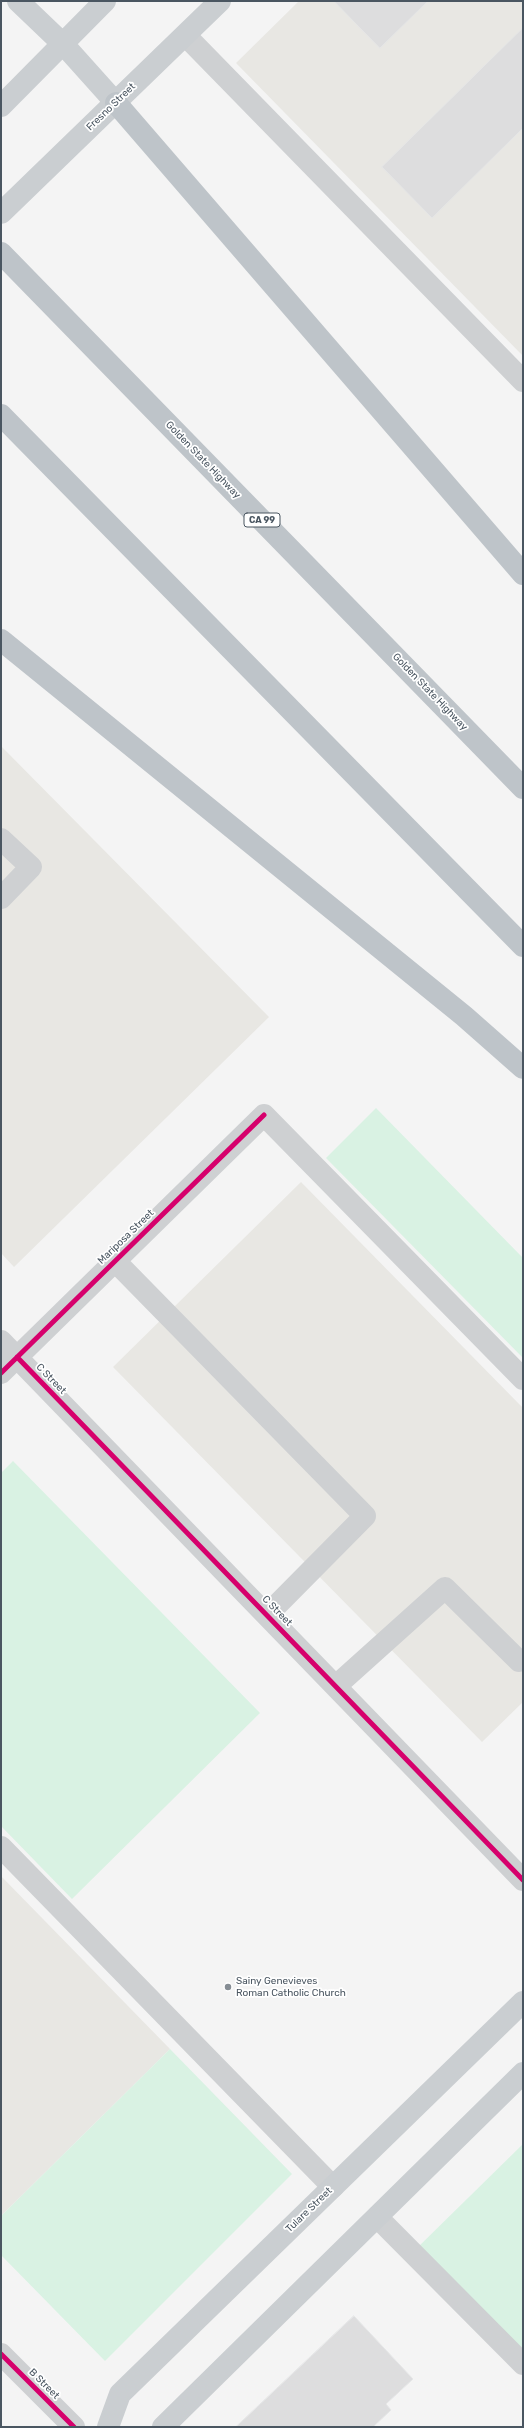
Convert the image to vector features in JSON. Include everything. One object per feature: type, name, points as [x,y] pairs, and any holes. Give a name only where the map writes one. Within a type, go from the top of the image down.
[{"type":"highway","points":[[116,103],[523,574]]},
{"type":"highway","name":"Golden State Highway","points":[[1,253],[523,788]]},
{"type":"highway","points":[[1,415],[523,946]]},
{"type":"highway","points":[[1,640],[464,1016],[523,1068]]},
{"type":"main road","points":[[18,1],[64,45],[116,103]]},
{"type":"main road","points":[[1,106],[64,45],[105,1]]},
{"type":"main road","name":"Fresno Street","points":[[1,213],[186,36],[220,1]]},
{"type":"main road","name":"Tulare Street","points":[[108,2427],[120,2394],[523,2002]]},
{"type":"main road","points":[[163,2427],[523,2073]]},
{"type":"street","points":[[186,36],[523,381]]},
{"type":"street","points":[[1,839],[31,867],[1,898]]},
{"type":"street","name":"Mariposa Street","points":[[1,1373],[264,1115],[523,1379]]},
{"type":"street","points":[[115,1261],[365,1516],[268,1614]]},
{"type":"street","name":"C Street","points":[[1,1341],[337,1685],[523,1880]]},
{"type":"street","points":[[337,1685],[445,1588],[519,1660]]},
{"type":"street","points":[[1,1847],[333,2187]]},
{"type":"street","points":[[377,2217],[523,2364]]},
{"type":"street","name":"B Street","points":[[1,2354],[74,2427]]},
{"type":"shaded area","points":[[299,1],[523,1],[523,356],[236,63]]},
{"type":"shaded area","points":[[1,746],[269,1017],[14,1267],[1,1253]]},
{"type":"shaded area","points":[[301,1182],[523,1408],[523,1702],[482,1742],[113,1367]]},
{"type":"shaded area","points":[[1,1876],[170,2049],[1,2216]]},
{"type":"green space","points":[[376,1108],[523,1258],[523,1358],[326,1158]]},
{"type":"green space","points":[[13,1461],[260,1713],[72,1899],[1,1826],[1,1473]]},
{"type":"green space","points":[[170,2049],[292,2174],[105,2361],[1,2255],[1,2216]]},
{"type":"green space","points":[[523,2144],[523,2360],[415,2250]]},
{"type":"building","points":[[334,1],[428,1],[380,48]]},
{"type":"building","points":[[523,28],[523,128],[432,218],[382,167]]},
{"type":"building","points":[[354,2316],[413,2379],[386,2404],[391,2410],[373,2427],[236,2427]]},
{"type":"cycle path","points":[[1,1373],[264,1115]]},
{"type":"cycle path","points":[[17,1357],[523,1880]]},
{"type":"cycle path","points":[[1,2354],[74,2427]]},
{"type":"place","name":"Sainy Genevieves Roman Catholic Church","points":[[228,1987]]}]
